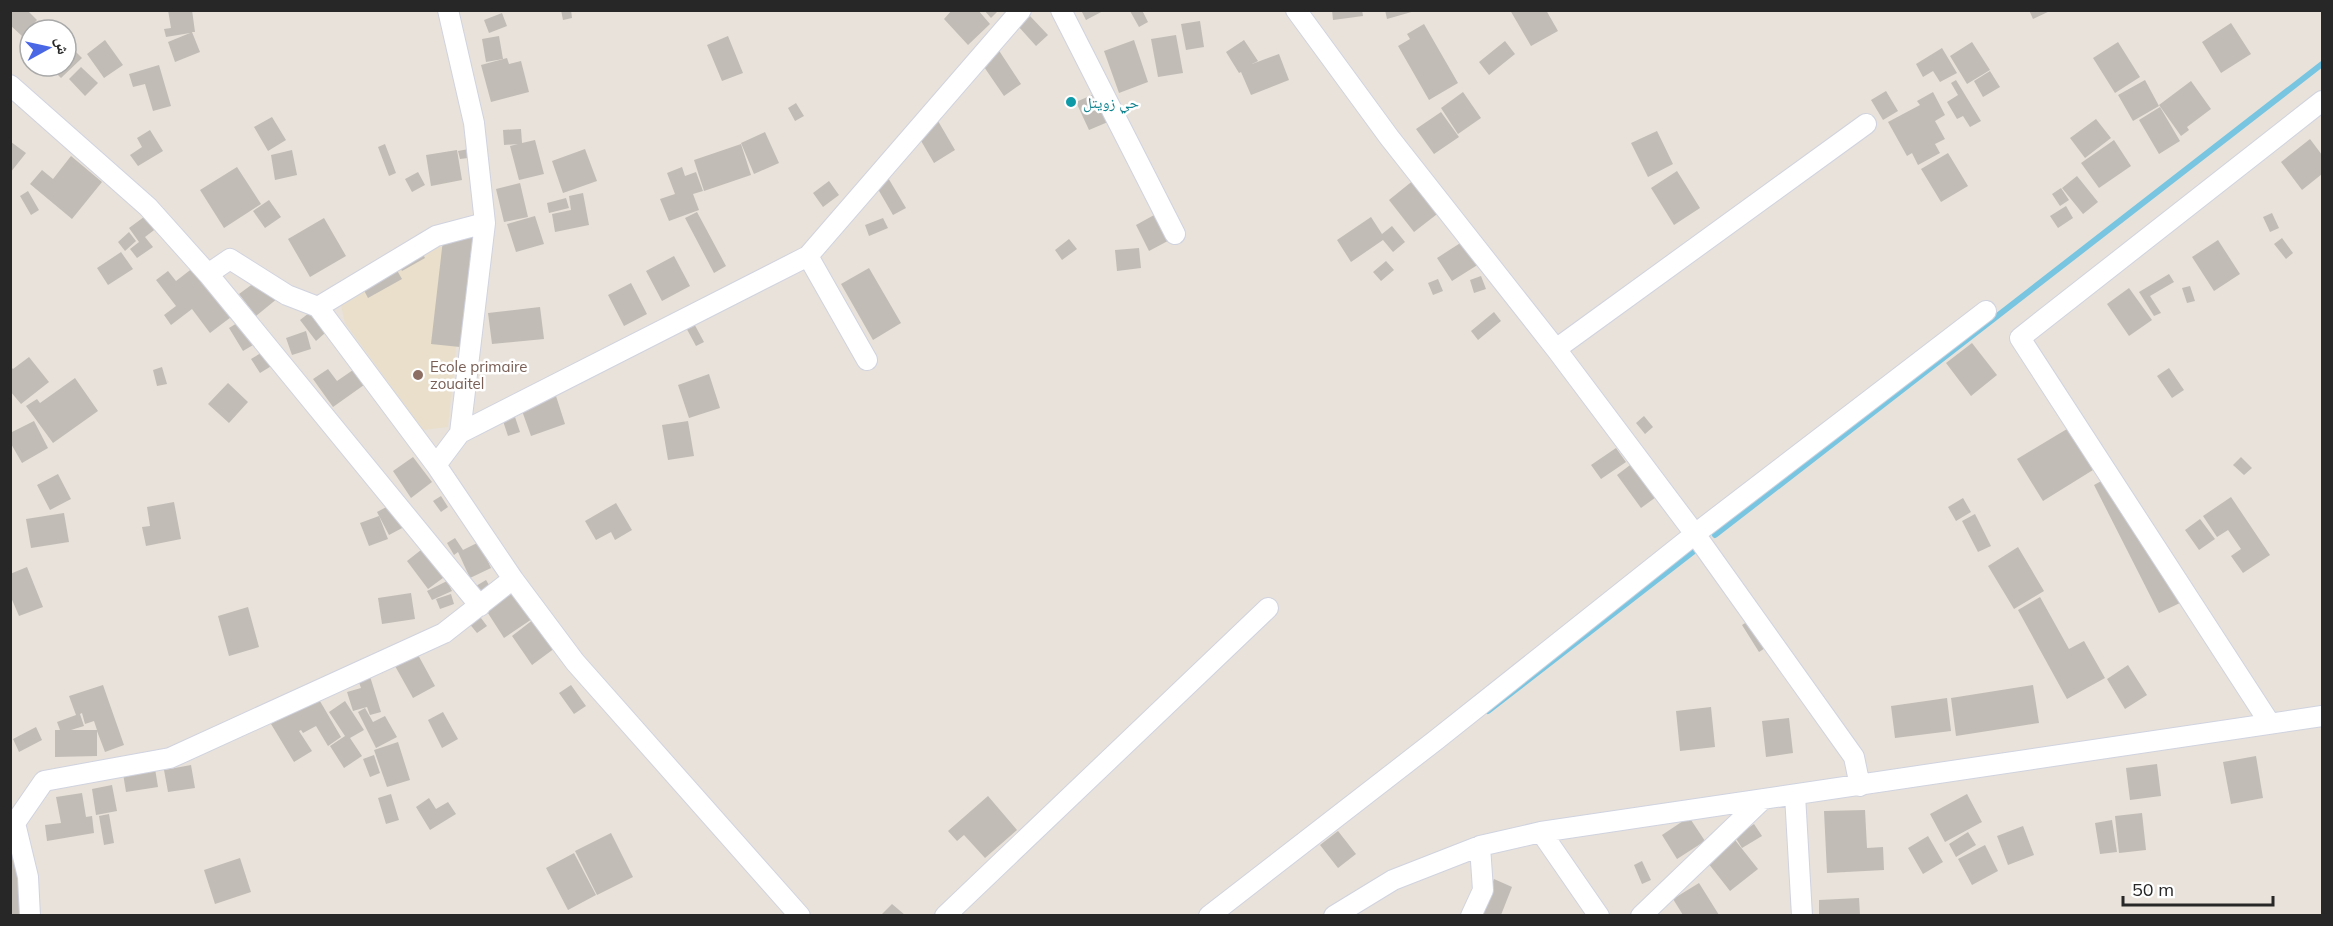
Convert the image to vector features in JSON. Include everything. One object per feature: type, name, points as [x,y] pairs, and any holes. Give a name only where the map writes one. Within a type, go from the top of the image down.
[{"type":"street","points":[[448,10],[474,123],[485,222],[460,433]]},
{"type":"street","points":[[436,465],[460,433],[808,255],[1021,10]]},
{"type":"street","points":[[1061,10],[1175,234]]},
{"type":"street","points":[[1296,10],[1389,138],[1556,349],[1695,534],[1854,757],[1860,786]]},
{"type":"street","points":[[10,85],[148,207],[208,274],[480,606]]},
{"type":"street","points":[[2269,722],[2020,338],[2322,101]]},
{"type":"street","points":[[1556,349],[1866,124]]},
{"type":"street","points":[[318,307],[436,236],[485,222]]},
{"type":"street","points":[[808,255],[867,360]]},
{"type":"street","points":[[208,274],[230,259],[287,295],[318,307],[436,465],[513,579],[575,662],[800,915]]},
{"type":"street","points":[[1209,915],[1436,740],[1695,534],[1986,311]]},
{"type":"street","points":[[30,915],[28,877],[13,824],[44,781],[170,758],[444,633],[513,579]]},
{"type":"street","points":[[945,915],[1268,608]]},
{"type":"street","points":[[1334,915],[1393,880],[1480,846],[1541,832],[1860,786],[2269,722],[2322,716]]},
{"type":"street","points":[[1795,795],[1802,915]]},
{"type":"street","points":[[1641,915],[1762,800]]},
{"type":"street","points":[[1541,832],[1599,915]]},
{"type":"street","points":[[1472,915],[1483,890],[1480,846]]},
{"type":"shaded area","name":"Ecole primaire zouaitel","points":[[437,247],[466,247],[448,427],[423,430],[345,323],[341,305]]},
{"type":"building","points":[[10,10],[27,10],[35,18],[18,18],[18,32],[10,25]]},
{"type":"building","points":[[168,10],[192,10],[195,32],[192,32],[200,52],[175,62],[168,42],[190,33],[166,37],[164,29],[171,28]]},
{"type":"building","points":[[561,10],[571,10],[572,18],[563,20]]},
{"type":"building","points":[[952,10],[978,10],[990,24],[968,45],[944,19]]},
{"type":"building","points":[[984,10],[999,10],[991,18]]},
{"type":"building","points":[[1081,10],[1105,10],[1086,20]]},
{"type":"building","points":[[1131,10],[1142,10],[1148,22],[1139,27]]},
{"type":"building","points":[[1332,10],[1362,10],[1363,16],[1333,20]]},
{"type":"building","points":[[1385,10],[1415,10],[1415,11],[1387,19]]},
{"type":"building","points":[[1510,10],[1546,10],[1558,31],[1531,46]]},
{"type":"building","points":[[2029,10],[2052,10],[2033,19]]},
{"type":"building","points":[[502,13],[507,26],[489,33],[484,20]]},
{"type":"building","points":[[1030,16],[1048,35],[1036,46],[1018,26]]},
{"type":"building","points":[[1200,21],[1204,47],[1186,50],[1181,24]]},
{"type":"building","points":[[2231,23],[2251,54],[2221,73],[2202,42]]},
{"type":"building","points":[[1424,24],[1458,83],[1429,100],[1398,46],[1410,39],[1407,34]]},
{"type":"building","points":[[1176,35],[1183,73],[1158,77],[1151,39]]},
{"type":"building","points":[[499,36],[503,59],[486,62],[482,39]]},
{"type":"building","points":[[728,36],[743,73],[722,81],[707,45]]},
{"type":"building","points":[[105,40],[123,65],[104,78],[87,54]]},
{"type":"building","points":[[1134,40],[1148,82],[1119,93],[1104,51]]},
{"type":"building","points":[[1244,40],[1258,61],[1252,64],[1279,54],[1289,80],[1251,95],[1241,72],[1239,73],[1226,52]]},
{"type":"building","points":[[1505,41],[1515,54],[1489,75],[1479,62]]},
{"type":"building","points":[[1972,42],[1990,70],[1967,84],[1950,56]]},
{"type":"building","points":[[2118,42],[2140,77],[2115,93],[2093,58]]},
{"type":"building","points":[[1942,48],[1957,73],[1940,82],[1933,71],[1923,77],[1916,64]]},
{"type":"building","points":[[998,49],[1021,84],[1004,96],[980,61]]},
{"type":"building","points":[[507,58],[509,64],[521,61],[529,92],[491,102],[481,65]]},
{"type":"building","points":[[159,65],[171,106],[153,111],[145,84],[133,87],[129,74]]},
{"type":"building","points":[[81,67],[98,83],[85,96],[69,79],[78,78],[78,70]]},
{"type":"building","points":[[1990,71],[2000,87],[1983,97],[1974,81]]},
{"type":"building","points":[[1956,80],[1981,121],[1970,127],[1963,116],[1957,119],[1947,102],[1958,95],[1951,83]]},
{"type":"building","points":[[2145,80],[2159,106],[2133,121],[2118,95]]},
{"type":"building","points":[[2191,81],[2211,109],[2187,127],[2189,130],[2181,136],[2159,105]]},
{"type":"building","points":[[1103,90],[1115,119],[1089,130],[1076,102]]},
{"type":"building","points":[[1886,91],[1898,111],[1883,120],[1871,100]]},
{"type":"building","points":[[1463,92],[1481,118],[1458,134],[1441,108]]},
{"type":"building","points":[[1933,92],[1945,115],[1935,121],[1945,139],[1935,144],[1940,153],[1918,165],[1912,153],[1907,156],[1888,122],[1920,105],[1917,101]]},
{"type":"building","points":[[796,103],[804,116],[795,121],[788,108]]},
{"type":"building","points":[[2160,107],[2180,141],[2159,154],[2139,120]]},
{"type":"building","points":[[1441,112],[1459,137],[1434,154],[1416,129]]},
{"type":"building","points":[[272,117],[286,140],[268,151],[254,127]]},
{"type":"building","points":[[2096,119],[2111,138],[2085,158],[2070,138]]},
{"type":"building","points":[[938,121],[955,150],[934,163],[917,134]]},
{"type":"building","points":[[521,129],[522,143],[535,140],[544,174],[519,180],[510,146],[518,144],[504,145],[503,130]]},
{"type":"building","points":[[150,130],[163,151],[138,166],[130,155],[142,147],[137,138]]},
{"type":"building","points":[[1657,131],[1673,164],[1648,177],[1631,143]]},
{"type":"building","points":[[765,132],[779,163],[754,174],[741,143]]},
{"type":"building","points":[[2310,139],[2322,155],[2322,174],[2302,190],[2281,162]]},
{"type":"building","points":[[2114,140],[2131,166],[2099,188],[2081,163]]},
{"type":"building","points":[[10,143],[26,153],[10,173]]},
{"type":"building","points":[[385,144],[396,173],[389,176],[378,147]]},
{"type":"building","points":[[741,144],[751,175],[704,191],[694,160]]},
{"type":"building","points":[[474,148],[476,157],[460,159],[458,151]]},
{"type":"building","points":[[585,149],[597,181],[563,193],[552,161]]},
{"type":"building","points":[[292,150],[297,175],[275,180],[271,155]]},
{"type":"building","points":[[457,150],[462,180],[431,186],[426,155]]},
{"type":"building","points":[[1948,153],[1968,186],[1941,202],[1921,169]]},
{"type":"building","points":[[71,156],[102,182],[72,219],[30,184],[42,170],[53,179]]},
{"type":"building","points":[[237,167],[261,204],[224,228],[200,190]]},
{"type":"building","points":[[682,167],[685,176],[696,172],[703,191],[693,194],[699,210],[669,221],[660,199],[675,194],[667,173]]},
{"type":"building","points":[[1677,171],[1700,208],[1674,225],[1651,188]]},
{"type":"building","points":[[418,172],[425,185],[412,192],[405,179]]},
{"type":"building","points":[[887,176],[906,208],[893,215],[875,184]]},
{"type":"building","points":[[2077,176],[2098,202],[2083,214],[2062,188]]},
{"type":"building","points":[[1415,179],[1441,211],[1414,232],[1389,200]]},
{"type":"building","points":[[829,181],[839,195],[823,207],[813,193]]},
{"type":"building","points":[[520,183],[528,217],[504,222],[496,189]]},
{"type":"building","points":[[2061,188],[2069,200],[2060,206],[2052,194]]},
{"type":"building","points":[[28,191],[39,210],[31,215],[20,196]]},
{"type":"building","points":[[583,193],[589,225],[555,232],[552,214],[571,210],[569,196]]},
{"type":"building","points":[[566,198],[569,208],[549,213],[547,203]]},
{"type":"building","points":[[269,200],[281,217],[265,228],[253,211]]},
{"type":"building","points":[[2066,206],[2073,218],[2058,228],[2050,216]]},
{"type":"building","points":[[1165,209],[1179,235],[1149,251],[1136,225]]},
{"type":"building","points":[[152,211],[162,224],[145,237],[153,247],[137,258],[130,249],[139,242],[129,228]]},
{"type":"building","points":[[697,212],[726,266],[714,273],[685,218]]},
{"type":"building","points":[[2272,213],[2279,228],[2270,232],[2263,217]]},
{"type":"building","points":[[535,216],[544,244],[516,252],[507,224]]},
{"type":"building","points":[[1371,217],[1382,234],[1392,226],[1405,242],[1393,252],[1383,240],[1351,262],[1337,240]]},
{"type":"building","points":[[324,218],[346,256],[310,277],[288,239]]},
{"type":"building","points":[[883,218],[888,228],[869,236],[865,225]]},
{"type":"building","points":[[444,231],[473,234],[460,347],[431,344]]},
{"type":"building","points":[[129,232],[136,241],[125,251],[118,242]]},
{"type":"building","points":[[2282,238],[2293,253],[2286,259],[2274,244]]},
{"type":"building","points":[[1069,239],[1077,249],[1062,260],[1055,250]]},
{"type":"building","points":[[1465,240],[1479,264],[1452,281],[1437,258]]},
{"type":"building","points":[[2218,240],[2240,274],[2214,291],[2192,257]]},
{"type":"building","points":[[418,245],[425,258],[402,271],[394,258]]},
{"type":"building","points":[[1139,248],[1141,268],[1117,271],[1115,250]]},
{"type":"building","points":[[121,252],[133,269],[108,285],[97,268]]},
{"type":"building","points":[[674,256],[690,286],[662,301],[646,271]]},
{"type":"building","points":[[391,260],[402,279],[368,298],[358,279]]},
{"type":"building","points":[[1386,261],[1394,270],[1381,281],[1373,272]]},
{"type":"building","points":[[198,264],[235,314],[210,333],[192,309],[171,325],[164,315],[176,306],[156,280],[168,271],[176,281]]},
{"type":"building","points":[[869,268],[901,323],[873,340],[841,284]]},
{"type":"building","points":[[2169,274],[2174,282],[2150,296],[2161,313],[2154,316],[2139,292]]},
{"type":"building","points":[[1481,276],[1486,289],[1474,293],[1470,280]]},
{"type":"building","points":[[262,277],[278,298],[256,316],[239,294]]},
{"type":"building","points":[[1438,279],[1443,291],[1433,295],[1428,283]]},
{"type":"building","points":[[631,283],[647,314],[624,326],[608,295]]},
{"type":"building","points":[[2190,286],[2195,301],[2187,303],[2182,288]]},
{"type":"building","points":[[2129,288],[2152,320],[2129,336],[2107,304]]},
{"type":"building","points":[[540,307],[544,339],[492,344],[488,313]]},
{"type":"building","points":[[1494,312],[1501,321],[1478,340],[1471,331]]},
{"type":"building","points":[[309,313],[325,333],[316,341],[300,320]]},
{"type":"building","points":[[247,317],[260,341],[243,351],[229,328]]},
{"type":"building","points":[[691,318],[704,342],[696,346],[683,322]]},
{"type":"building","points":[[306,331],[311,349],[292,355],[286,338]]},
{"type":"building","points":[[1972,343],[1997,375],[1971,396],[1946,363]]},
{"type":"building","points":[[264,351],[273,365],[260,373],[251,359]]},
{"type":"building","points":[[29,357],[49,382],[21,404],[10,391],[10,366],[13,369]]},
{"type":"building","points":[[162,367],[167,384],[157,386],[153,370]]},
{"type":"building","points":[[2169,368],[2184,390],[2172,398],[2157,376]]},
{"type":"building","points":[[328,369],[337,381],[353,370],[364,385],[333,407],[313,379]]},
{"type":"building","points":[[709,374],[720,408],[689,418],[678,385]]},
{"type":"building","points":[[75,378],[98,411],[53,443],[26,406],[37,399],[40,403]]},
{"type":"building","points":[[228,383],[248,402],[229,423],[208,404]]},
{"type":"building","points":[[556,396],[565,424],[531,436],[521,408]]},
{"type":"building","points":[[514,414],[520,432],[508,436],[502,418]]},
{"type":"building","points":[[1644,416],[1653,427],[1645,434],[1636,423]]},
{"type":"building","points":[[34,421],[48,448],[22,463],[10,442],[10,433]]},
{"type":"building","points":[[688,421],[694,456],[668,460],[662,425]]},
{"type":"building","points":[[2067,429],[2093,470],[2043,501],[2017,459]]},
{"type":"building","points":[[1616,448],[1626,462],[1601,479],[1591,465]]},
{"type":"building","points":[[413,457],[432,482],[411,498],[393,471]]},
{"type":"building","points":[[2241,457],[2252,468],[2244,475],[2233,465]]},
{"type":"building","points":[[1638,459],[1663,492],[1641,508],[1617,475]]},
{"type":"building","points":[[2116,473],[2182,602],[2159,613],[2094,485]]},
{"type":"building","points":[[58,474],[71,499],[50,510],[37,485]]},
{"type":"building","points":[[441,496],[448,507],[441,512],[433,501]]},
{"type":"building","points":[[2231,497],[2270,555],[2243,573],[2231,556],[2241,549],[2228,530],[2217,537],[2203,516]]},
{"type":"building","points":[[1963,498],[1971,512],[1956,521],[1948,507]]},
{"type":"building","points":[[174,502],[181,539],[146,546],[142,527],[150,526],[147,507]]},
{"type":"building","points":[[616,503],[632,530],[615,540],[611,532],[596,540],[585,521]]},
{"type":"building","points":[[392,504],[404,527],[389,535],[377,512]]},
{"type":"building","points":[[64,513],[69,542],[31,548],[26,519]]},
{"type":"building","points":[[1975,514],[1991,546],[1978,552],[1962,521]]},
{"type":"building","points":[[379,516],[388,539],[369,546],[360,523]]},
{"type":"building","points":[[2200,519],[2215,539],[2199,550],[2185,530]]},
{"type":"building","points":[[455,538],[463,550],[479,542],[491,568],[470,578],[458,552],[454,555],[447,543]]},
{"type":"building","points":[[426,546],[447,575],[428,589],[407,561]]},
{"type":"building","points":[[2018,547],[2044,591],[2014,609],[1988,566]]},
{"type":"building","points":[[27,567],[43,607],[19,616],[10,595],[10,574]]},
{"type":"building","points":[[486,580],[492,590],[482,596],[476,586]]},
{"type":"building","points":[[447,581],[452,591],[432,600],[427,591]]},
{"type":"building","points":[[511,589],[532,619],[504,638],[484,607]]},
{"type":"building","points":[[411,593],[415,619],[382,624],[378,598]]},
{"type":"building","points":[[451,594],[454,604],[440,609],[436,599]]},
{"type":"building","points":[[2040,597],[2069,649],[2084,641],[2105,678],[2067,699],[2018,610]]},
{"type":"building","points":[[248,607],[259,647],[229,656],[218,616]]},
{"type":"building","points":[[478,614],[487,626],[477,633],[468,622]]},
{"type":"building","points":[[1760,614],[1776,641],[1759,652],[1742,625]]},
{"type":"building","points":[[534,619],[555,648],[532,665],[512,636]]},
{"type":"building","points":[[417,653],[435,686],[413,698],[395,666]]},
{"type":"building","points":[[2128,665],[2147,695],[2125,709],[2107,679]]},
{"type":"building","points":[[369,673],[381,712],[370,715],[367,707],[353,711],[347,692],[361,688],[357,677]]},
{"type":"building","points":[[103,685],[124,745],[105,752],[97,731],[97,756],[55,757],[55,730],[60,730],[57,722],[76,715],[69,696]],"holes":[[[82,713],[85,724],[94,721],[97,730],[71,730],[84,726],[80,714]]]},
{"type":"building","points":[[571,685],[586,706],[574,714],[559,693]]},
{"type":"building","points":[[2033,685],[2039,723],[1956,736],[1951,698]]},
{"type":"building","points":[[317,696],[341,737],[328,746],[316,726],[303,733],[299,731],[312,751],[294,762],[271,724]]},
{"type":"building","points":[[1947,698],[1951,731],[1895,738],[1891,706]]},
{"type":"building","points":[[345,701],[364,730],[350,738],[362,756],[344,768],[330,746],[345,736],[329,712]]},
{"type":"building","points":[[1711,707],[1715,747],[1680,751],[1676,711]]},
{"type":"building","points":[[365,708],[373,722],[385,716],[397,737],[376,748],[358,712]]},
{"type":"building","points":[[443,712],[458,739],[442,748],[428,720]]},
{"type":"building","points":[[1789,718],[1793,753],[1766,757],[1762,721]]},
{"type":"building","points":[[36,727],[42,740],[19,752],[13,739]]},
{"type":"building","points":[[398,742],[410,780],[387,787],[374,750]]},
{"type":"building","points":[[374,755],[380,773],[370,777],[363,759]]},
{"type":"building","points":[[153,756],[158,787],[126,792],[121,761]]},
{"type":"building","points":[[2256,756],[2263,798],[2231,804],[2223,762]]},
{"type":"building","points":[[2157,764],[2161,796],[2130,800],[2126,768]]},
{"type":"building","points":[[191,765],[195,788],[168,792],[164,770]]},
{"type":"building","points":[[112,785],[117,811],[96,815],[92,789]]},
{"type":"building","points":[[82,793],[86,817],[92,816],[94,833],[47,841],[45,825],[61,823],[56,797]]},
{"type":"building","points":[[391,794],[399,820],[386,824],[378,798]]},
{"type":"building","points":[[1967,794],[1982,822],[1945,842],[1930,814]]},
{"type":"building","points":[[988,796],[1017,830],[985,858],[964,835],[957,841],[948,831]]},
{"type":"building","points":[[429,798],[436,809],[448,802],[456,814],[430,830],[416,807]]},
{"type":"building","points":[[1865,810],[1867,848],[1883,847],[1884,870],[1827,873],[1824,811]]},
{"type":"building","points":[[2142,813],[2146,850],[2119,853],[2115,816]]},
{"type":"building","points":[[109,814],[114,843],[104,845],[99,816]]},
{"type":"building","points":[[1689,817],[1705,841],[1677,859],[1662,835]]},
{"type":"building","points":[[2112,820],[2117,852],[2100,854],[2095,823]]},
{"type":"building","points":[[1754,824],[1762,836],[1742,848],[1735,837]]},
{"type":"building","points":[[2023,826],[2034,855],[2008,865],[1997,836]]},
{"type":"building","points":[[1338,831],[1356,854],[1338,868],[1320,845]]},
{"type":"building","points":[[1968,832],[1976,845],[1956,857],[1949,844]]},
{"type":"building","points":[[611,833],[633,877],[597,895],[575,851]]},
{"type":"building","points":[[1928,836],[1943,862],[1923,874],[1908,848]]},
{"type":"building","points":[[1735,840],[1758,869],[1730,891],[1708,863]]},
{"type":"building","points":[[1985,845],[1998,871],[1972,885],[1958,859]]},
{"type":"building","points":[[10,851],[23,851],[26,915],[10,915]]},
{"type":"building","points":[[574,853],[596,895],[568,910],[546,868]]},
{"type":"building","points":[[240,858],[251,892],[215,904],[204,870]]},
{"type":"building","points":[[1642,861],[1651,880],[1642,884],[1634,865]]},
{"type":"building","points":[[1494,879],[1512,887],[1501,915],[1479,915]]},
{"type":"building","points":[[1699,883],[1719,915],[1683,915],[1673,899]]},
{"type":"building","points":[[1859,898],[1860,915],[1819,915],[1819,900]]},
{"type":"building","points":[[892,904],[905,915],[881,915]]},
{"type":"waterway","points":[[1715,535],[2322,64]]},
{"type":"waterway","points":[[1488,711],[1698,548]]},
{"type":"place","name":"حي زويتل","points":[[1071,102]]},
{"type":"place","name":"Ecole primaire zouaitel","points":[[418,375]]}]
